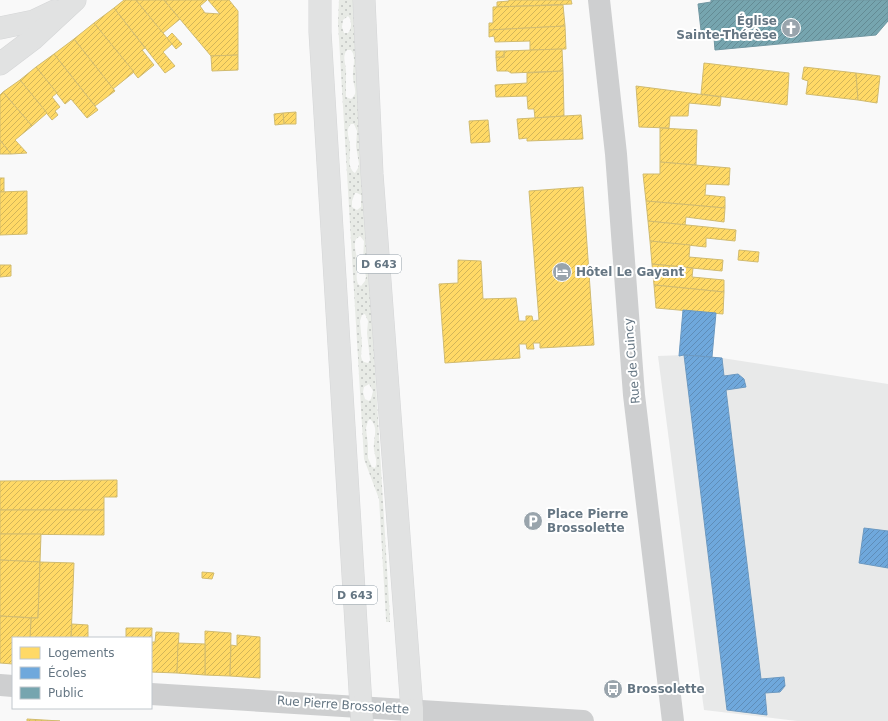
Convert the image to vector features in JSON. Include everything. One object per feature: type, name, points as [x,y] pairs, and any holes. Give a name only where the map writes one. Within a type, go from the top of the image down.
[{"type":"main road","name":"D 643","points":[[320,0],[320,32],[361,714]]},
{"type":"main road","name":"D 643","points":[[364,0],[373,182],[412,715]]},
{"type":"main road","points":[[0,28],[34,20],[72,2]]},
{"type":"main road","points":[[0,64],[33,39],[72,2]]},
{"type":"street","name":"Rue de Cuincy","points":[[599,0],[616,154],[634,395],[673,721]]},
{"type":"street","points":[[0,685],[12,686]]},
{"type":"street","name":"Rue Pierre Brossolette","points":[[152,694],[361,714],[583,721]]},
{"type":"shaded area","points":[[339,0],[353,0],[390,622],[386,622],[379,499],[364,459],[338,23]],"holes":[[[348,16],[351,24],[348,33],[344,33],[342,27],[343,20]],[[347,50],[351,50],[354,56],[353,78],[355,95],[351,99],[346,97],[346,72],[344,56]],[[351,124],[354,124],[357,131],[356,146],[359,164],[355,173],[350,164],[348,129]],[[355,193],[361,195],[361,207],[357,210],[352,207],[352,201]],[[360,236],[364,241],[363,261],[366,277],[361,286],[358,284],[357,278],[355,242]],[[365,314],[368,321],[367,333],[370,360],[368,363],[364,362],[361,356],[362,344],[360,321],[362,315]],[[369,384],[373,391],[369,401],[365,399],[363,392],[364,387]],[[370,419],[375,428],[375,468],[372,467],[368,458],[366,428]]]},
{"type":"shaded area","points":[[684,355],[722,358],[888,384],[888,721],[797,721],[704,710],[658,356]]},
{"type":"building: Logements","points":[[124,0],[136,0],[172,44],[163,52],[175,66],[165,73],[114,8]]},
{"type":"building: Logements","points":[[136,0],[164,0],[180,19],[163,33]]},
{"type":"building: Logements","points":[[164,0],[207,0],[200,6],[205,13],[220,14],[208,0],[229,0],[238,11],[238,55],[211,56]]},
{"type":"building: Logements","points":[[509,0],[571,0],[572,4],[497,7],[497,2]]},
{"type":"building: Logements","points":[[563,5],[565,26],[489,30],[489,23],[493,23],[493,7]]},
{"type":"building: Logements","points":[[114,8],[145,48],[142,50],[154,65],[138,78],[94,23]]},
{"type":"building: Logements","points":[[94,23],[134,72],[113,89],[74,39]]},
{"type":"building: Logements","points":[[565,26],[566,49],[530,50],[530,41],[495,42],[494,36],[489,37],[489,30]]},
{"type":"building: Logements","points":[[172,33],[182,44],[176,49],[167,38]]},
{"type":"building: Logements","points":[[74,39],[115,91],[95,106],[54,54]]},
{"type":"building: Logements","points":[[562,49],[563,71],[511,73],[508,71],[497,71],[496,57],[504,57],[504,51]]},
{"type":"building: Logements","points":[[496,51],[504,51],[504,57],[496,57]]},
{"type":"building: Logements","points":[[54,54],[98,110],[87,118],[71,99],[65,104],[36,67]]},
{"type":"building: Logements","points":[[238,55],[238,70],[212,71],[211,56]]},
{"type":"building: Logements","points":[[704,63],[789,73],[787,105],[701,94]]},
{"type":"building: Logements","points":[[36,67],[57,93],[52,97],[60,107],[55,111],[58,115],[52,120],[20,80]]},
{"type":"building: Logements","points":[[804,67],[856,73],[858,100],[806,94],[808,81],[802,79]]},
{"type":"building: Logements","points":[[563,71],[564,116],[535,118],[534,109],[528,109],[527,96],[496,97],[495,85],[527,83],[527,73]]},
{"type":"building: Logements","points":[[856,73],[880,76],[877,103],[858,100]]},
{"type":"building: Logements","points":[[20,80],[47,113],[32,126],[3,92]]},
{"type":"building: Logements","points":[[636,86],[721,97],[720,106],[689,103],[688,116],[670,116],[669,128],[639,127]]},
{"type":"building: Logements","points":[[3,92],[32,126],[15,140],[27,153],[11,154],[0,140],[0,95]]},
{"type":"building: Logements","points":[[296,112],[296,124],[284,124],[283,113]]},
{"type":"building: Logements","points":[[283,113],[284,124],[275,125],[274,114]]},
{"type":"building: Logements","points":[[581,115],[583,139],[527,141],[527,138],[519,139],[517,119]]},
{"type":"building: Logements","points":[[488,120],[490,142],[471,143],[469,121]]},
{"type":"building: Logements","points":[[660,128],[697,130],[696,165],[660,162]]},
{"type":"building: Logements","points":[[0,140],[11,154],[0,154]]},
{"type":"building: Logements","points":[[660,162],[730,168],[729,185],[706,184],[705,195],[725,197],[725,208],[646,201],[643,174],[660,174]]},
{"type":"building: Logements","points":[[0,178],[4,178],[4,192],[0,192]]},
{"type":"building: Logements","name":"Hôtel Le Gayant","points":[[583,187],[594,345],[540,348],[540,343],[533,343],[534,349],[527,349],[526,344],[519,344],[520,358],[445,363],[439,284],[458,283],[458,260],[481,261],[483,299],[516,298],[519,321],[526,321],[526,316],[532,316],[533,321],[539,320],[529,191]]},
{"type":"building: Logements","points":[[27,191],[27,234],[0,235],[0,192]]},
{"type":"building: Logements","points":[[646,201],[725,208],[724,222],[686,217],[685,225],[648,221]]},
{"type":"building: Logements","points":[[648,221],[736,230],[735,241],[706,238],[706,247],[650,241]]},
{"type":"building: Logements","points":[[650,241],[690,245],[689,257],[723,260],[722,271],[652,264]]},
{"type":"building: Logements","points":[[739,250],[759,252],[758,262],[738,260]]},
{"type":"building: Logements","points":[[652,264],[693,268],[692,277],[724,280],[724,292],[654,285]]},
{"type":"building: Logements","points":[[0,265],[11,265],[11,276],[0,277]]},
{"type":"building: Logements","points":[[654,285],[724,292],[723,314],[656,308]]},
{"type":"building: Logements","points":[[117,480],[117,497],[104,497],[104,510],[0,510],[0,481]]},
{"type":"building: Logements","points":[[0,510],[104,510],[104,535],[0,534]]},
{"type":"building: Logements","points":[[0,534],[41,534],[40,562],[0,560]]},
{"type":"building: Logements","points":[[0,560],[40,562],[38,618],[0,616]]},
{"type":"building: Logements","points":[[40,562],[74,563],[71,637],[30,637],[31,618],[38,618]]},
{"type":"building: Logements","points":[[202,572],[214,573],[212,579],[202,578]]},
{"type":"building: Logements","points":[[0,616],[31,618],[30,637],[12,637],[12,664],[0,663]]},
{"type":"building: Logements","points":[[72,624],[88,625],[88,637],[71,637]]},
{"type":"building: Logements","points":[[126,628],[152,628],[152,637],[126,637]]},
{"type":"building: Logements","points":[[205,631],[231,633],[230,676],[205,675]]},
{"type":"building: Logements","points":[[156,632],[179,633],[177,673],[152,672],[152,642],[155,642]]},
{"type":"building: Logements","points":[[237,635],[260,637],[260,678],[230,676],[231,645],[237,646]]},
{"type":"building: Logements","points":[[178,643],[205,644],[205,675],[177,673]]},
{"type":"building: Logements","points":[[27,719],[60,721],[27,721]]},
{"type":"building: Écoles","points":[[683,310],[716,313],[712,357],[679,356]]},
{"type":"building: Écoles","points":[[684,355],[722,358],[724,376],[738,374],[744,379],[746,387],[726,390],[761,679],[784,677],[785,686],[780,692],[765,693],[767,715],[727,710]]},
{"type":"building: Écoles","points":[[864,528],[888,531],[888,568],[859,563]]},
{"type":"building: Public","name":"Église Sainte-Thérèse","points":[[711,0],[888,0],[888,21],[876,35],[715,50],[714,38],[702,39],[698,4],[711,2]]},
{"type":"place","name":"Église Sainte-Thérèse","points":[[791,28]]},
{"type":"place","name":"Hôtel Le Gayant","points":[[562,272]]},
{"type":"place","name":"Place Pierre Brossolette","points":[[533,521]]},
{"type":"place","name":"Brossolette","points":[[613,689]]}]
